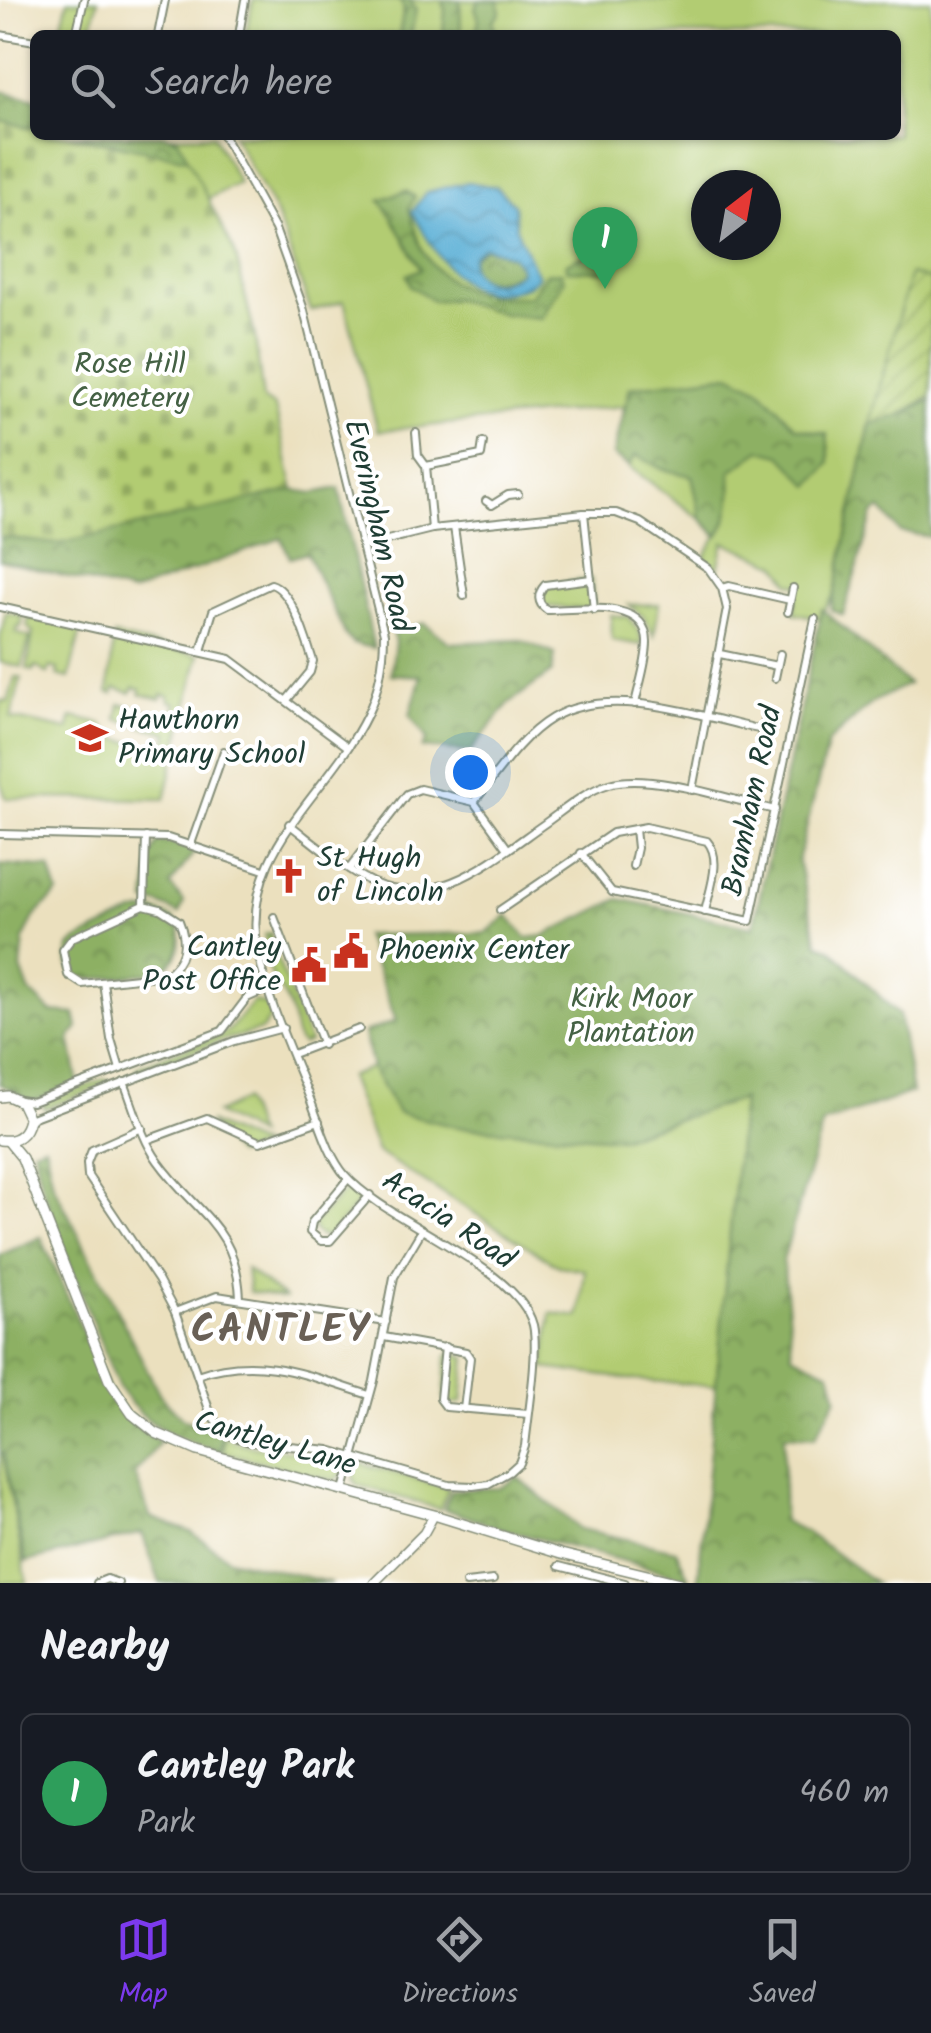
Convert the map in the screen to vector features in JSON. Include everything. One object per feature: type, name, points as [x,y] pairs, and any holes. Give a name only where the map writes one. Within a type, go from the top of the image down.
[{"type":"main road","points":[[4,1140],[26,1128],[26,1107],[7,1095]]},
{"type":"main road","name":"Cantley Lane","points":[[22,1158],[26,1128]]},
{"type":"main road","name":"Cantley Lane","points":[[4,1140],[22,1158],[109,1380],[132,1414],[156,1433],[198,1451],[561,1554],[680,1583]]},
{"type":"street","points":[[77,30],[84,0]]},
{"type":"street","points":[[159,30],[165,0]]},
{"type":"street","points":[[240,30],[245,0]]},
{"type":"street","points":[[0,35],[30,40]]},
{"type":"street","name":"Everingham Road","points":[[226,140],[274,229],[294,279],[382,619],[384,645],[375,697],[348,747],[289,824],[264,870],[256,934],[267,988],[283,1028]]},
{"type":"street","points":[[416,433],[418,455],[426,466],[432,529]]},
{"type":"street","points":[[426,466],[482,455],[484,442]]},
{"type":"street","points":[[494,523],[489,503],[518,494]]},
{"type":"street","points":[[584,513],[594,610]]},
{"type":"street","points":[[363,546],[432,529],[616,513],[640,522],[699,560],[722,588],[727,609],[692,790]]},
{"type":"street","points":[[454,527],[464,596]]},
{"type":"street","points":[[591,579],[545,585],[539,602],[546,610],[618,609],[630,613],[646,635],[635,704]]},
{"type":"street","points":[[201,651],[213,610],[276,585],[286,592],[312,661],[310,672],[287,700]]},
{"type":"street","points":[[722,588],[790,600]]},
{"type":"street","points":[[788,612],[793,588]]},
{"type":"street","points":[[0,607],[230,659],[348,747]]},
{"type":"street","name":"Bramham Road","points":[[581,854],[612,892],[750,921],[815,619]]},
{"type":"street","points":[[720,654],[777,666]]},
{"type":"street","points":[[775,678],[780,654]]},
{"type":"street","points":[[474,802],[521,746],[550,719],[585,704],[635,704],[763,730]]},
{"type":"street","points":[[760,740],[766,720]]},
{"type":"street","points":[[192,844],[224,751]]},
{"type":"street","points":[[289,824],[375,884],[412,890],[463,878],[609,784],[640,780],[775,810]]},
{"type":"street","points":[[350,869],[412,791],[424,789],[474,802],[508,850]]},
{"type":"street","points":[[500,910],[608,836],[646,828],[712,845],[715,859],[704,912]]},
{"type":"street","points":[[633,866],[637,848],[635,829]]},
{"type":"street","points":[[0,834],[168,838],[264,870]]},
{"type":"street","points":[[144,905],[146,838]]},
{"type":"street","points":[[144,905],[160,909],[179,922],[184,938],[180,961],[165,975],[103,982],[82,984],[65,969],[64,950],[72,938],[144,905]]},
{"type":"street","points":[[274,917],[323,1044]]},
{"type":"street","points":[[103,982],[120,1069]]},
{"type":"street","points":[[7,1095],[32,1102],[222,1030],[248,998],[267,988]]},
{"type":"street","points":[[26,1128],[34,1117],[234,1041],[283,1028]]},
{"type":"street","name":"Acacia Road","points":[[196,1375],[210,1415],[226,1434],[250,1442],[329,1450],[450,1485],[488,1484],[518,1463],[525,1446],[534,1335],[528,1312],[509,1289],[348,1178],[334,1158],[283,1028]]},
{"type":"street","points":[[292,1054],[359,1029]]},
{"type":"street","points":[[130,1065],[135,1078]]},
{"type":"street","points":[[109,1073],[114,1086]]},
{"type":"street","points":[[124,1082],[156,1159],[226,1238],[238,1270],[240,1298]]},
{"type":"street","points":[[147,1140],[206,1118],[260,1142],[319,1121]]},
{"type":"street","points":[[142,1128],[97,1146],[89,1156],[88,1176],[158,1280],[175,1312],[196,1375],[231,1365],[256,1364],[370,1395]]},
{"type":"street","points":[[348,1178],[312,1222],[312,1235],[321,1241],[330,1240],[370,1195]]},
{"type":"street","points":[[344,1490],[384,1337],[397,1269],[422,1230]]},
{"type":"street","points":[[175,1312],[210,1297],[240,1298],[386,1322]]},
{"type":"street","points":[[384,1337],[469,1355],[464,1409]]},
{"type":"street","points":[[445,1347],[440,1399],[446,1407],[528,1414]]},
{"type":"street","points":[[374,1583],[424,1533],[434,1515]]},
{"type":"street","points":[[559,1566],[625,1583]]},
{"type":"street","points":[[466,1583],[493,1580]]},
{"type":"street","points":[[97,1583],[118,1583]]},
{"type":"green space","points":[[68,0],[98,0],[91,30],[60,30]]},
{"type":"green space","points":[[253,0],[931,0],[931,280],[910,275],[870,424],[835,593],[820,618],[794,613],[798,585],[790,583],[777,564],[724,542],[718,569],[704,557],[717,536],[701,519],[613,455],[624,406],[378,431],[344,301],[311,311],[276,214],[236,140],[901,140],[901,30],[246,30]]},
{"type":"green space","points":[[399,0],[410,0],[416,9],[412,30],[400,30],[404,8]]},
{"type":"green space","points":[[442,0],[460,0],[461,30],[443,30]]},
{"type":"green space","points":[[480,0],[498,0],[500,12],[493,21],[495,30],[476,30],[479,20],[475,7]]},
{"type":"green space","points":[[0,91],[30,98],[30,127],[0,121]]},
{"type":"green space","name":"Rose Hill Cemetery","points":[[0,121],[30,128],[30,140],[92,140],[188,159],[235,253],[255,337],[263,399],[275,407],[294,490],[58,544],[0,537]]},
{"type":"green space","points":[[93,140],[178,140],[188,159]]},
{"type":"green space","points":[[178,140],[216,140],[239,183],[207,199]]},
{"type":"green space","points":[[406,191],[415,197],[409,208],[425,254],[434,267],[457,285],[485,294],[530,296],[546,273],[561,272],[564,280],[541,318],[504,314],[454,299],[434,301],[411,286],[407,275],[421,269],[380,200]]},
{"type":"green space","points":[[607,245],[622,246],[607,271],[567,270],[566,263]]},
{"type":"green space","points":[[485,247],[512,256],[520,273],[504,279],[481,279],[470,259]]},
{"type":"green space","points":[[910,274],[931,280],[931,396],[898,416],[870,424]]},
{"type":"green space","points":[[730,374],[760,389],[796,427],[827,434],[830,463],[810,486],[781,455],[761,450],[731,471],[730,505],[718,536],[701,519],[692,476],[662,469],[636,455],[629,466],[613,455],[630,387]]},
{"type":"green space","points":[[931,400],[931,537],[900,532],[881,509],[873,514],[843,615],[831,610],[870,424]]},
{"type":"green space","points":[[339,488],[374,648],[354,644],[346,636],[307,553],[290,558],[281,538],[132,593],[0,560],[0,537],[58,544],[294,490],[313,493]]},
{"type":"green space","points":[[591,579],[594,610],[541,606],[541,589],[545,585]]},
{"type":"green space","points":[[659,604],[654,636],[644,617],[629,605]]},
{"type":"green space","name":"Kirk Moor Plantation","points":[[822,609],[908,684],[873,702],[828,742],[798,861],[818,944],[830,948],[899,1015],[912,1093],[823,1123],[783,1260],[792,1354],[830,1372],[837,1397],[815,1437],[784,1435],[783,1521],[806,1532],[876,1583],[704,1583],[698,1581],[742,1099],[619,1138],[457,1127],[398,1113],[372,1068],[364,1033],[396,1021],[364,935],[486,933],[508,915],[526,938],[543,936],[619,899],[753,927]]},
{"type":"green space","points":[[6,612],[23,616],[16,633],[30,637],[22,667],[0,662]]},
{"type":"green space","points":[[611,615],[628,617],[640,633],[642,645],[612,640]]},
{"type":"green space","points":[[29,617],[81,630],[69,678],[57,675],[58,669],[50,667],[48,674],[35,666],[33,671],[27,669],[33,632],[27,627]]},
{"type":"green space","points":[[424,623],[450,643],[520,640],[555,654],[552,672],[509,703],[470,752],[422,748],[427,739],[410,715],[421,676],[391,674],[395,642],[392,632]]},
{"type":"green space","points":[[114,636],[199,655],[165,799],[6,798],[0,781],[0,700],[8,702],[15,677],[21,678],[11,718],[68,730],[72,717],[102,724],[113,738],[165,750],[168,733],[117,719],[120,704],[172,717],[176,703],[162,694],[161,699],[140,694],[141,690],[134,687],[131,693],[115,688],[113,694],[108,693]]},
{"type":"green space","points":[[158,842],[195,851],[170,885],[184,902],[179,914],[146,902],[151,855]]},
{"type":"green space","points":[[0,864],[50,868],[58,893],[34,917],[24,938],[21,969],[29,991],[51,1012],[75,1014],[78,1028],[70,1038],[79,1085],[32,1102],[0,1084]]},
{"type":"green space","points":[[153,910],[172,918],[180,931],[177,952],[165,968],[96,978],[72,971],[67,957],[77,940],[134,913]]},
{"type":"green space","points":[[272,933],[270,939],[309,1042],[302,1045],[289,1006],[268,965],[265,934]]},
{"type":"green space","points":[[254,1001],[266,1005],[271,1017],[262,1030],[137,1072],[136,1067],[228,1031]]},
{"type":"green space","points":[[372,1068],[398,1113],[619,1138],[742,1099],[718,1386],[544,1368],[551,1313],[579,1317],[585,1270],[559,1266],[377,1152],[349,1077]]},
{"type":"green space","points":[[105,1079],[109,1081],[107,1085],[44,1109],[43,1102]]},
{"type":"green space","points":[[244,1100],[257,1135],[216,1113]]},
{"type":"green space","points":[[208,1122],[262,1146],[236,1155]]},
{"type":"green space","points":[[45,1145],[53,1184],[160,1395],[183,1419],[222,1435],[220,1452],[151,1422],[118,1386],[41,1184],[33,1149]]},
{"type":"green space","points":[[351,1189],[359,1202],[329,1236],[321,1237],[313,1229],[314,1223],[342,1193]]},
{"type":"green space","points":[[41,1237],[112,1398],[137,1427],[160,1442],[135,1474],[150,1517],[191,1532],[229,1559],[332,1583],[160,1583],[142,1533],[26,1562],[0,1450],[0,1255]]},
{"type":"green space","points":[[246,1269],[286,1299],[249,1292]]},
{"type":"green space","points":[[452,1352],[466,1357],[462,1401],[458,1404],[448,1403],[444,1398],[447,1357]]},
{"type":"green space","points":[[224,1437],[253,1446],[344,1460],[342,1474],[335,1481],[223,1452]]},
{"type":"green space","points":[[3,1454],[27,1583],[0,1583]]},
{"type":"green space","points":[[357,1465],[449,1488],[440,1509],[357,1485],[353,1479]]},
{"type":"green space","points":[[517,1477],[580,1529],[676,1550],[689,1578],[510,1531],[444,1509],[452,1490],[500,1488]]},
{"type":"water","points":[[468,182],[496,187],[514,204],[516,228],[538,276],[523,288],[493,293],[462,281],[439,256],[412,212],[426,192]],"holes":[[[485,247],[512,256],[520,273],[505,280],[488,281],[472,269],[473,257]]]},
{"type":"place","name":"Cantley Park","points":[[605,289]]},
{"type":"place","name":"Hawthorn Primary School","points":[[90,738]]},
{"type":"place","name":"St Hugh of Lincoln","points":[[289,876]]},
{"type":"place","name":"Phoenix Center","points":[[351,951]]},
{"type":"place","name":"Cantley Post Office","points":[[309,965]]},
{"type":"district","name":"CANTLEY","points":[[281,1331]]}]
